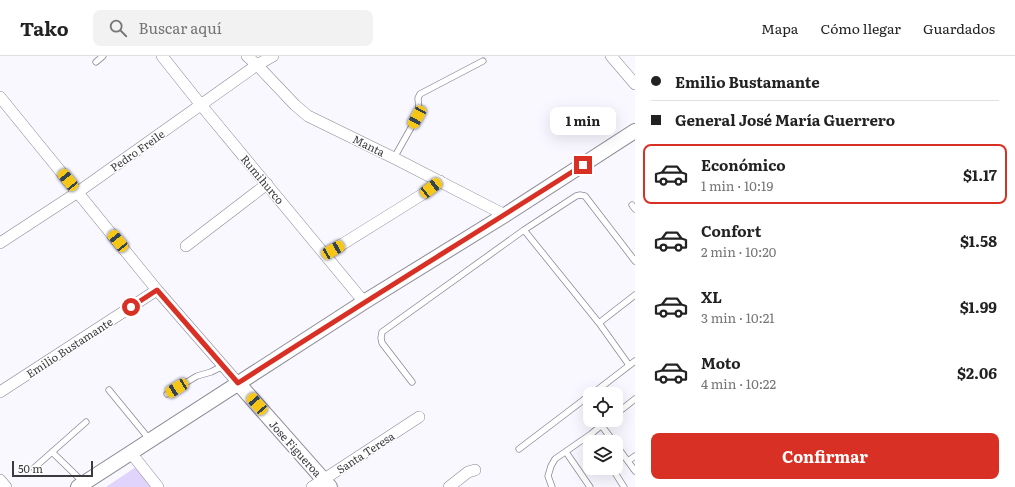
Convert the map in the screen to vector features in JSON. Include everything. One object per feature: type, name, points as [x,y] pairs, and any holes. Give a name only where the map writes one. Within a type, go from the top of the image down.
[{"type":"street","name":"Rumihurco","points":[[162,56],[364,302]]},
{"type":"street","name":"Manta","points":[[247,56],[296,106],[308,116],[505,215]]},
{"type":"street","name":"Pedro Freile","points":[[0,243],[78,192],[257,65],[274,56]]},
{"type":"street","points":[[611,56],[635,84]]},
{"type":"street","name":"Jose Figueroa","points":[[0,97],[157,290],[327,483]]},
{"type":"street","points":[[81,485],[364,302],[505,215],[635,131]]},
{"type":"street","points":[[325,255],[423,194],[440,181]]},
{"type":"street","points":[[186,246],[267,184]]},
{"type":"street","name":"Emilio Bustamante","points":[[0,392],[157,290]]},
{"type":"street","name":"Santa Teresa","points":[[312,487],[327,483],[419,417]]},
{"type":"street","points":[[132,453],[158,487]]},
{"type":"street","points":[[449,487],[468,472],[475,470]]},
{"type":"street","points":[[0,480],[6,487]]},
{"type":"lane","points":[[96,62],[103,56]]},
{"type":"lane","points":[[394,158],[417,117],[419,111],[418,98],[420,94],[483,61]]},
{"type":"lane","points":[[412,382],[382,343],[380,338],[382,332],[524,230],[576,196],[585,196],[635,261]]},
{"type":"lane","points":[[524,230],[599,323],[630,365]]},
{"type":"lane","points":[[599,323],[635,295]]},
{"type":"lane","points":[[601,387],[635,361]]},
{"type":"lane","points":[[167,394],[197,376],[223,366]]},
{"type":"lane","points":[[109,390],[150,440]]},
{"type":"lane","points":[[623,408],[635,399]]},
{"type":"lane","points":[[520,449],[583,401]]},
{"type":"lane","points":[[34,468],[86,422]]},
{"type":"lane","points":[[552,487],[548,476],[555,459],[599,427]]},
{"type":"lane","points":[[603,427],[609,435]]},
{"type":"lane","points":[[52,452],[81,485]]},
{"type":"lane","points":[[566,452],[590,487]]},
{"type":"lane","points":[[623,454],[635,471]]},
{"type":"lane","points":[[628,461],[635,456]]},
{"type":"lane","points":[[616,475],[624,487]]},
{"type":"shaded area","points":[[136,467],[150,487],[106,487]]},
{"type":"route","points":[[131,307],[157,290],[238,383],[583,165]]}]
